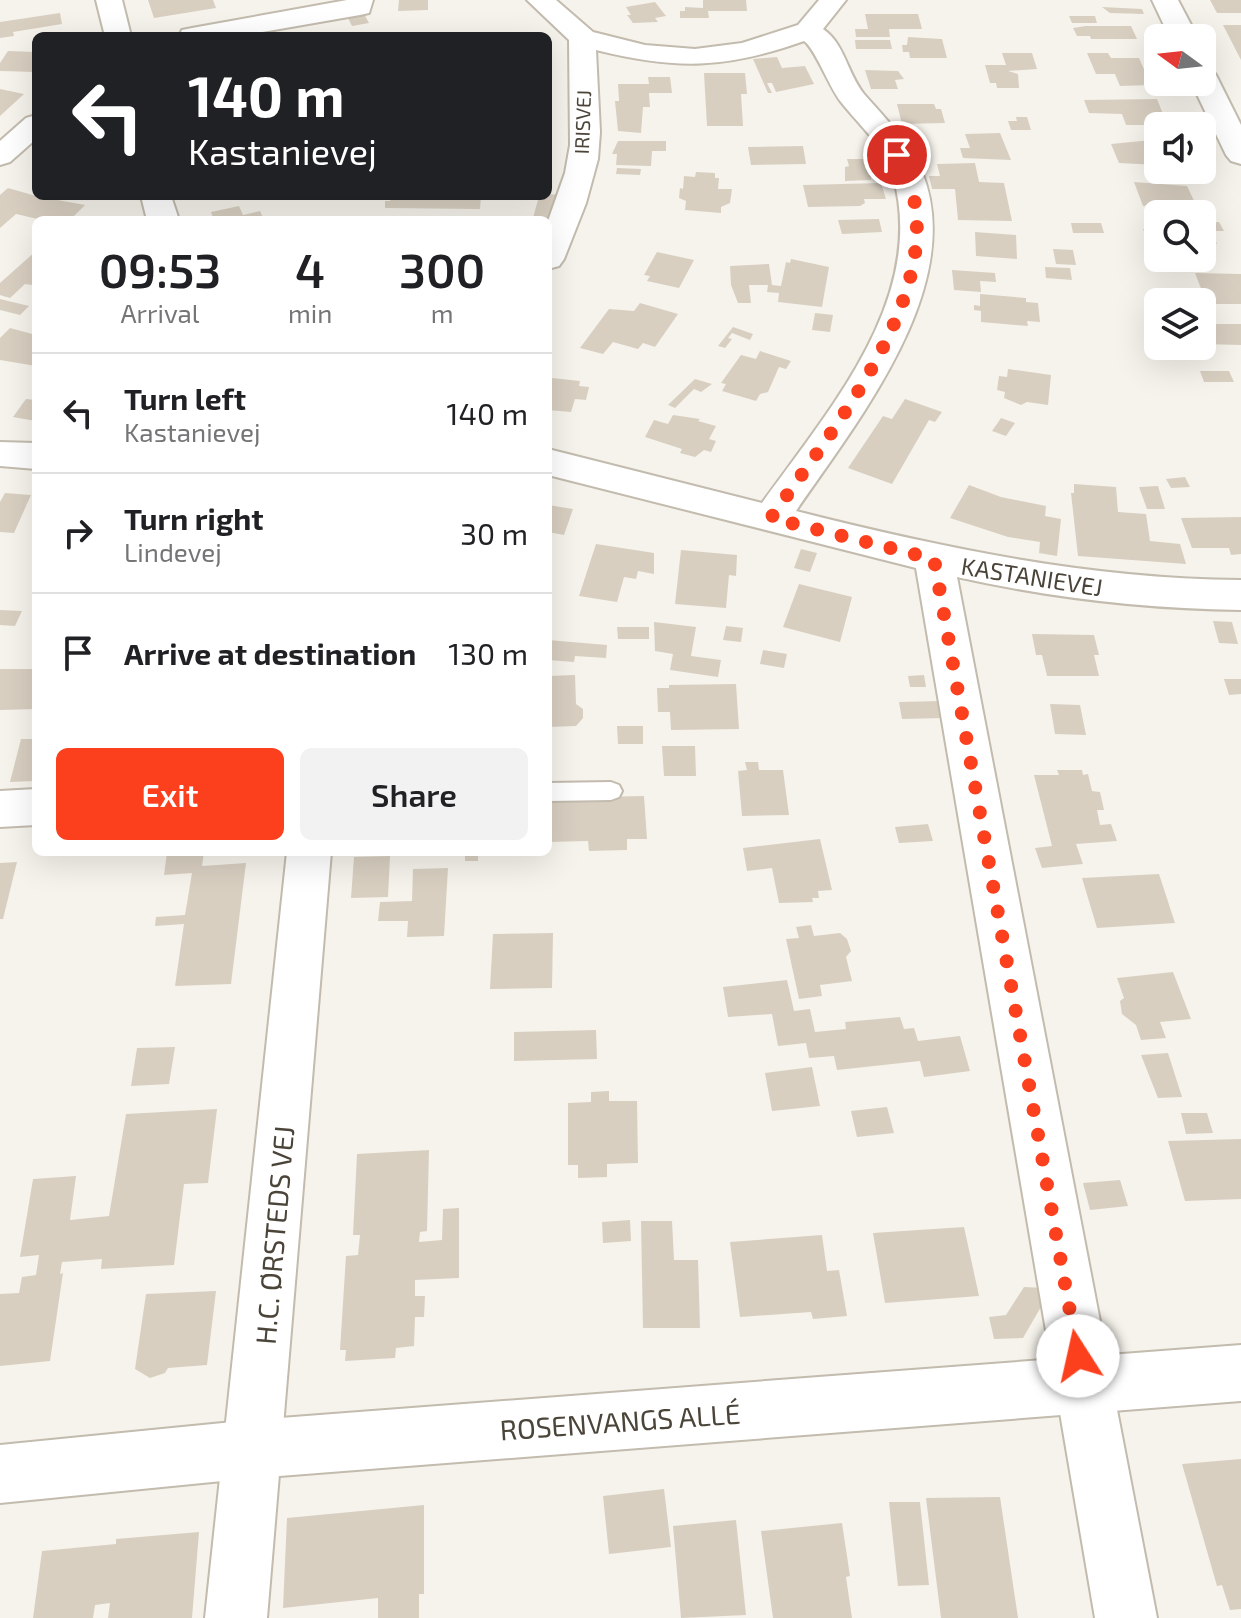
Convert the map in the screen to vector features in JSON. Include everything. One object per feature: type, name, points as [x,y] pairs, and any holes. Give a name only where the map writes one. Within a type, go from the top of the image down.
[{"type":"street","points":[[109,0],[117,32]]},
{"type":"street","points":[[215,32],[360,7],[360,0]]},
{"type":"street","points":[[540,0],[583,38],[645,54],[703,59],[737,54],[807,31],[833,0]]},
{"type":"street","points":[[1165,0],[1177,24]]},
{"type":"street","points":[[771,518],[863,384],[891,331],[911,273],[919,227],[908,174],[886,137],[827,62],[825,43],[807,31]]},
{"type":"street","name":"IRISVEJ","points":[[552,247],[585,149],[583,38]]},
{"type":"street","points":[[1212,96],[1241,155]]},
{"type":"street","points":[[0,156],[32,128]]},
{"type":"street","points":[[0,454],[32,456]]},
{"type":"street","name":"KASTANIEVEJ","points":[[552,463],[934,559],[1023,578],[1110,589],[1241,595]]},
{"type":"street","points":[[934,559],[1126,1618]]},
{"type":"street","points":[[0,809],[32,807]]},
{"type":"street","name":"H.C. ØRSTEDS VEJ","points":[[236,1618],[309,856]]},
{"type":"street","name":"ROSENVANGS ALLÉ","points":[[0,1474],[253,1449],[1241,1373]]},
{"type":"lane","points":[[552,792],[611,791]]},
{"type":"building","points":[[148,0],[213,0],[216,8],[154,18]]},
{"type":"building","points":[[399,0],[428,0],[428,10],[398,11]]},
{"type":"building","points":[[703,0],[746,0],[747,11],[708,11],[709,18],[680,18],[680,11],[685,11],[685,7],[703,8]]},
{"type":"building","points":[[1210,0],[1241,0],[1241,13],[1217,13]]},
{"type":"building","points":[[655,2],[666,16],[655,18],[658,22],[633,23],[627,15],[631,15],[626,7]]},
{"type":"building","points":[[1102,7],[1142,9],[1144,14],[1110,13]]},
{"type":"building","points":[[60,13],[62,24],[13,32],[14,36],[0,38],[0,22]]},
{"type":"building","points":[[364,14],[369,23],[352,26],[348,18]]},
{"type":"building","points":[[865,14],[918,14],[922,29],[889,29],[890,37],[856,37],[855,29],[868,29]]},
{"type":"building","points":[[1069,16],[1095,16],[1097,23],[1072,23]]},
{"type":"building","points":[[1223,25],[1241,25],[1241,60]]},
{"type":"building","points":[[1131,26],[1137,39],[1077,36],[1073,28]]},
{"type":"building","points":[[908,37],[942,39],[947,58],[910,58],[909,52],[903,52],[902,45],[907,45]]},
{"type":"building","points":[[855,40],[890,40],[892,49],[856,49]]},
{"type":"building","points":[[8,51],[32,52],[32,72],[0,71],[0,63]]},
{"type":"building","points":[[1002,53],[1032,53],[1037,69],[1008,71],[1018,74],[1019,88],[997,88],[996,83],[990,83],[985,65],[1006,65]]},
{"type":"building","points":[[1087,53],[1108,53],[1111,58],[1139,58],[1144,69],[1144,85],[1120,86],[1115,74],[1096,74]]},
{"type":"building","points":[[777,57],[782,68],[805,66],[814,84],[776,92],[772,83],[767,83],[772,93],[768,93],[753,59]]},
{"type":"building","points":[[865,70],[898,71],[904,79],[895,80],[898,89],[871,89]]},
{"type":"building","points":[[704,73],[745,73],[747,94],[741,94],[743,126],[707,126]]},
{"type":"building","points":[[648,77],[670,77],[672,93],[649,93],[650,107],[643,107],[641,133],[618,131],[615,101],[619,101],[618,84],[649,84]]},
{"type":"building","points":[[0,89],[24,94],[0,116]]},
{"type":"building","points":[[1157,99],[1162,112],[1144,112],[1144,125],[1126,125],[1122,114],[1089,113],[1084,100]]},
{"type":"building","points":[[897,104],[934,104],[936,109],[941,109],[945,123],[902,124]]},
{"type":"building","points":[[1016,117],[1027,117],[1031,130],[1011,130],[1008,121],[1017,121]]},
{"type":"building","points":[[1000,133],[1011,160],[963,158],[960,148],[970,148],[965,134]]},
{"type":"building","points":[[618,141],[666,141],[666,151],[652,151],[651,166],[616,165],[617,154],[612,154]]},
{"type":"building","points":[[1144,141],[1144,164],[1119,163],[1111,144]]},
{"type":"building","points":[[803,146],[806,164],[751,165],[748,147]]},
{"type":"building","points":[[847,159],[865,159],[867,166],[870,166],[871,180],[845,181],[845,167],[849,166]]},
{"type":"building","points":[[975,163],[979,182],[1004,183],[1012,221],[958,220],[955,189],[932,189],[929,176],[940,176],[937,164]]},
{"type":"building","points":[[617,168],[641,169],[640,175],[616,174]]},
{"type":"building","points":[[696,172],[715,173],[715,178],[719,178],[718,189],[732,189],[730,203],[721,207],[721,213],[685,210],[686,201],[679,198],[680,188],[683,189],[684,176],[695,177]]},
{"type":"building","points":[[1134,182],[1187,186],[1194,200],[1144,200],[1143,206]]},
{"type":"building","points":[[881,183],[886,199],[864,199],[865,203],[860,206],[808,207],[803,185]]},
{"type":"building","points":[[8,188],[32,195],[32,200],[58,200],[85,205],[74,216],[32,218],[16,214],[0,228],[0,195]]},
{"type":"building","points":[[552,194],[561,195],[554,220],[552,216],[534,216],[538,200],[552,200]]},
{"type":"building","points":[[481,200],[480,209],[385,208],[385,201]]},
{"type":"building","points":[[239,206],[243,215],[260,211],[262,216],[212,216],[211,212]]},
{"type":"building","points":[[879,219],[882,232],[842,234],[838,220]]},
{"type":"building","points":[[1216,222],[1219,222],[1224,231],[1216,231]]},
{"type":"building","points":[[1071,223],[1101,223],[1104,233],[1073,233]]},
{"type":"building","points":[[975,232],[1016,235],[1017,259],[976,256]]},
{"type":"building","points":[[1053,249],[1073,250],[1076,265],[1056,264]]},
{"type":"building","points":[[657,252],[694,260],[679,288],[647,281],[650,276],[644,275]]},
{"type":"building","points":[[32,255],[32,285],[25,284],[10,298],[0,295],[0,283]]},
{"type":"building","points":[[791,259],[829,267],[822,307],[778,302],[779,293],[767,292],[768,285],[749,285],[751,303],[738,303],[731,285],[730,266],[769,264],[772,285],[781,286],[786,262],[790,263]]},
{"type":"building","points":[[1045,267],[1070,268],[1072,280],[1046,278]]},
{"type":"building","points":[[952,270],[995,273],[996,282],[980,281],[981,292],[954,290]]},
{"type":"building","points":[[1195,273],[1241,274],[1241,304],[1216,304],[1216,288],[1201,288]]},
{"type":"building","points":[[980,294],[1026,298],[1026,302],[1038,303],[1040,322],[1027,321],[1028,326],[981,322],[981,311],[974,310],[974,305],[980,306]]},
{"type":"building","points":[[0,299],[29,306],[20,315],[0,310]]},
{"type":"building","points":[[640,303],[678,314],[655,347],[643,343],[638,349],[613,342],[603,354],[580,348],[609,309],[634,311]]},
{"type":"building","points":[[815,313],[833,315],[830,332],[812,330]]},
{"type":"building","points":[[1216,324],[1241,324],[1241,345],[1216,344]]},
{"type":"building","points":[[733,327],[753,334],[750,340],[732,333],[728,338],[732,339],[725,348],[718,346]]},
{"type":"building","points":[[10,328],[32,334],[32,365],[0,360],[0,338]]},
{"type":"building","points":[[760,351],[791,361],[786,369],[779,367],[768,392],[760,394],[756,401],[722,391],[726,384],[721,383],[741,355],[756,359]]},
{"type":"building","points":[[1008,369],[1051,375],[1048,405],[1027,402],[1021,405],[1004,398],[1005,392],[997,390],[999,376],[1007,377]]},
{"type":"building","points":[[1200,371],[1229,371],[1234,382],[1204,382]]},
{"type":"building","points":[[552,378],[580,381],[579,386],[589,387],[586,400],[575,399],[571,412],[552,410]]},
{"type":"building","points":[[695,379],[712,384],[701,392],[694,389],[675,408],[668,405]]},
{"type":"building","points":[[26,399],[32,400],[32,420],[13,417]]},
{"type":"building","points":[[905,399],[942,412],[935,422],[929,420],[892,484],[848,468],[883,416],[892,419]]},
{"type":"building","points":[[673,415],[700,419],[698,421],[716,426],[709,439],[716,441],[711,452],[704,450],[695,457],[680,453],[682,449],[645,437],[654,420],[668,424]]},
{"type":"building","points":[[1001,418],[1015,423],[1006,436],[992,431]]},
{"type":"building","points":[[1185,477],[1190,487],[1171,488],[1166,479]]},
{"type":"building","points":[[1074,484],[1116,487],[1118,512],[1146,514],[1150,541],[1180,544],[1186,564],[1078,556],[1071,493],[1074,493]]},
{"type":"building","points":[[969,485],[1001,497],[1046,506],[1045,516],[1061,519],[1057,556],[1039,553],[1040,542],[1008,537],[950,518]]},
{"type":"building","points":[[1158,486],[1165,509],[1147,509],[1139,487]]},
{"type":"building","points":[[5,493],[31,495],[14,533],[0,532],[0,502]]},
{"type":"building","points":[[552,506],[573,509],[564,535],[552,533]]},
{"type":"building","points":[[1241,517],[1241,554],[1231,555],[1229,548],[1192,548],[1181,518]]},
{"type":"building","points":[[596,544],[654,553],[654,574],[638,571],[636,579],[624,577],[617,602],[579,596]]},
{"type":"building","points":[[801,549],[817,553],[810,572],[794,568]]},
{"type":"building","points":[[681,550],[737,555],[736,576],[729,575],[726,608],[675,604]]},
{"type":"building","points":[[799,584],[852,597],[840,642],[783,627]]},
{"type":"building","points":[[0,610],[22,611],[15,626],[0,625]]},
{"type":"building","points":[[1213,621],[1232,622],[1238,644],[1219,643]]},
{"type":"building","points":[[654,622],[696,627],[691,656],[721,660],[718,677],[670,670],[673,654],[655,651]]},
{"type":"building","points":[[726,626],[743,628],[741,642],[723,640]]},
{"type":"building","points":[[617,627],[649,627],[649,639],[618,639]]},
{"type":"building","points":[[1032,634],[1094,635],[1099,655],[1094,655],[1099,676],[1047,676],[1042,655],[1036,655]]},
{"type":"building","points":[[552,640],[607,645],[606,658],[575,656],[574,662],[552,660]]},
{"type":"building","points":[[763,650],[787,654],[784,668],[760,664]]},
{"type":"building","points":[[0,669],[32,669],[32,709],[0,710]]},
{"type":"building","points":[[575,675],[576,704],[583,709],[583,718],[576,726],[552,727],[552,676]]},
{"type":"building","points":[[924,675],[926,687],[910,687],[908,676]]},
{"type":"building","points":[[1224,679],[1241,679],[1241,694],[1229,695]]},
{"type":"building","points":[[736,684],[739,729],[671,730],[670,712],[658,712],[657,688]]},
{"type":"building","points":[[941,701],[944,718],[902,719],[899,702]]},
{"type":"building","points":[[1050,704],[1080,705],[1086,735],[1055,734]]},
{"type":"building","points":[[617,726],[643,726],[643,744],[618,744]]},
{"type":"building","points":[[21,739],[32,739],[32,781],[10,782]]},
{"type":"building","points":[[662,746],[695,746],[696,776],[664,776]]},
{"type":"building","points":[[745,762],[758,762],[759,770],[783,770],[789,815],[742,816],[738,771],[747,770]]},
{"type":"building","points":[[1057,770],[1082,770],[1083,775],[1088,774],[1092,791],[1100,792],[1104,810],[1097,810],[1100,825],[1111,824],[1117,841],[1076,844],[1083,864],[1042,868],[1035,848],[1052,846],[1034,775],[1059,775]]},
{"type":"building","points":[[644,796],[647,839],[627,839],[627,850],[589,851],[588,841],[552,842],[552,798]]},
{"type":"building","points":[[928,824],[933,841],[899,843],[895,827]]},
{"type":"building","points":[[820,839],[832,890],[818,891],[819,898],[812,898],[813,902],[779,903],[772,868],[747,871],[743,848]]},
{"type":"building","points":[[166,856],[203,856],[202,866],[246,863],[231,984],[175,986],[184,924],[155,926],[156,917],[185,915],[192,873],[164,875]]},
{"type":"building","points":[[390,856],[388,897],[351,898],[354,857]]},
{"type":"building","points":[[465,856],[478,856],[478,861],[465,861]]},
{"type":"building","points":[[17,862],[3,919],[0,919],[0,863]]},
{"type":"building","points":[[448,868],[444,936],[407,937],[408,921],[378,921],[380,902],[412,901],[413,869]]},
{"type":"building","points":[[1159,874],[1175,923],[1097,928],[1082,878]]},
{"type":"building","points":[[811,925],[814,936],[840,933],[847,939],[851,951],[846,957],[852,981],[820,985],[822,996],[799,999],[786,939],[799,938],[796,927]]},
{"type":"building","points":[[553,933],[552,988],[490,989],[493,934]]},
{"type":"building","points":[[1173,972],[1191,1019],[1160,1022],[1166,1038],[1141,1040],[1136,1025],[1122,1014],[1120,1001],[1124,998],[1117,978]]},
{"type":"building","points":[[787,980],[794,1011],[810,1009],[815,1032],[846,1029],[845,1022],[900,1017],[904,1029],[914,1028],[918,1041],[960,1036],[970,1071],[924,1077],[920,1061],[837,1070],[834,1056],[809,1058],[806,1043],[778,1046],[772,1014],[728,1017],[723,987]]},
{"type":"building","points":[[596,1030],[597,1059],[514,1061],[514,1032]]},
{"type":"building","points":[[175,1047],[169,1084],[131,1086],[137,1048]]},
{"type":"building","points":[[1168,1053],[1182,1097],[1158,1098],[1141,1055]]},
{"type":"building","points":[[812,1067],[820,1106],[772,1111],[765,1073]]},
{"type":"building","points":[[609,1091],[609,1101],[637,1101],[638,1163],[607,1164],[607,1177],[578,1178],[578,1165],[568,1165],[568,1103],[591,1102],[591,1092]]},
{"type":"building","points":[[887,1107],[894,1133],[857,1137],[851,1111]]},
{"type":"building","points":[[217,1109],[208,1183],[184,1184],[174,1265],[101,1269],[102,1259],[62,1262],[50,1361],[0,1366],[0,1294],[19,1293],[22,1277],[36,1275],[39,1255],[20,1257],[33,1179],[76,1176],[70,1220],[109,1216],[126,1114]]},
{"type":"building","points":[[1181,1113],[1207,1113],[1213,1133],[1186,1134]]},
{"type":"building","points":[[1241,1139],[1241,1199],[1185,1201],[1168,1141]]},
{"type":"building","points":[[429,1150],[427,1231],[420,1232],[419,1242],[442,1240],[443,1209],[459,1208],[459,1278],[415,1280],[415,1296],[425,1296],[424,1317],[415,1317],[414,1346],[396,1348],[395,1358],[345,1361],[346,1350],[340,1350],[346,1256],[358,1255],[360,1235],[353,1235],[357,1154]]},
{"type":"building","points":[[1120,1180],[1128,1206],[1090,1210],[1083,1183]]},
{"type":"building","points":[[630,1220],[631,1241],[603,1243],[602,1222]]},
{"type":"building","points":[[641,1221],[672,1221],[674,1260],[698,1260],[700,1328],[643,1328]]},
{"type":"building","points":[[964,1227],[979,1296],[885,1303],[873,1233]]},
{"type":"building","points":[[822,1235],[827,1271],[839,1270],[847,1316],[813,1319],[811,1312],[740,1317],[730,1242]]},
{"type":"building","points":[[1024,1287],[1044,1288],[1045,1300],[1023,1338],[994,1339],[989,1317],[1006,1315]]},
{"type":"building","points":[[216,1291],[207,1365],[168,1368],[165,1373],[150,1378],[135,1369],[146,1294]]},
{"type":"building","points":[[1241,1459],[1241,1609],[1230,1610],[1222,1585],[1217,1586],[1182,1464]]},
{"type":"building","points":[[664,1489],[671,1547],[609,1554],[603,1496]]},
{"type":"building","points":[[1000,1497],[1018,1618],[941,1618],[926,1498]]},
{"type":"building","points":[[889,1502],[920,1502],[929,1585],[898,1586]]},
{"type":"building","points":[[424,1505],[424,1594],[419,1594],[419,1618],[378,1618],[378,1598],[283,1608],[287,1518]]},
{"type":"building","points":[[736,1520],[746,1615],[681,1618],[673,1526]]},
{"type":"building","points":[[842,1523],[850,1576],[846,1577],[852,1618],[773,1618],[761,1531]]},
{"type":"building","points":[[199,1532],[192,1618],[108,1618],[110,1603],[95,1605],[93,1618],[33,1618],[42,1551],[116,1544],[116,1539]]},
{"type":"route","points":[[897,155],[908,174],[919,227],[911,273],[891,331],[863,384],[771,518],[934,559],[1078,1356]]}]
